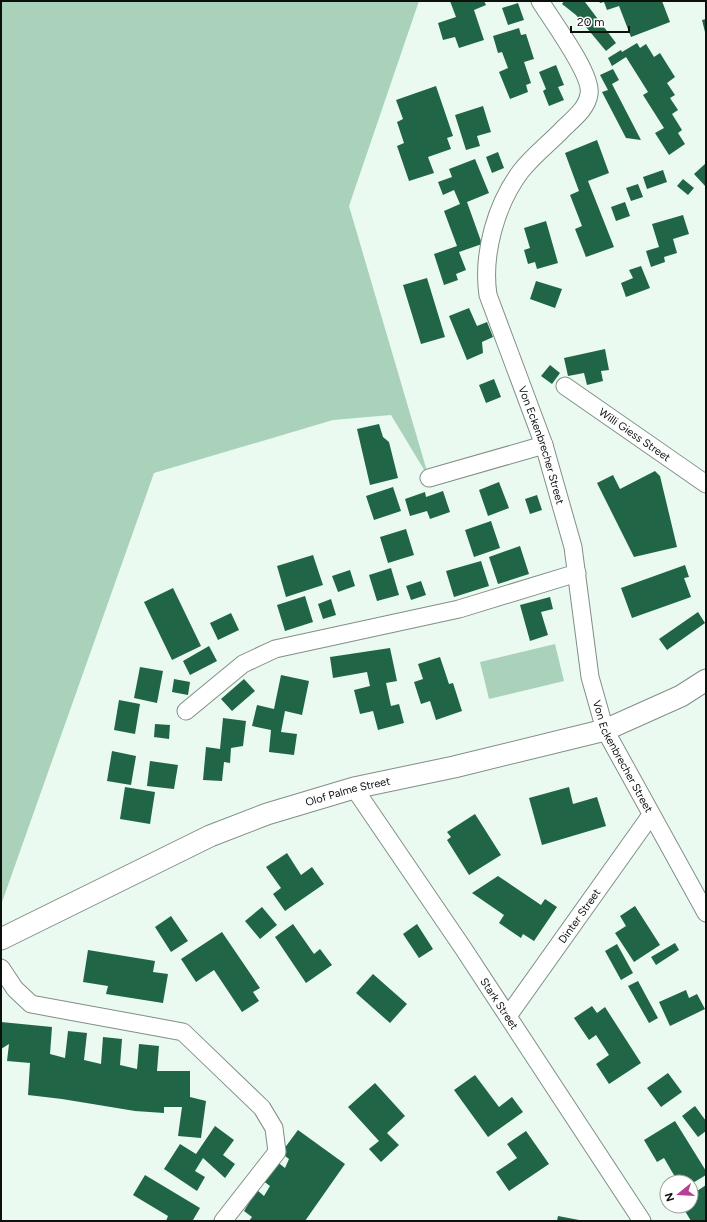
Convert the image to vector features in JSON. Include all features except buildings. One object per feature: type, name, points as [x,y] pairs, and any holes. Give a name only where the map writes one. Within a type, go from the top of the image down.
[{"type":"street","name":"Von Eckenbrecher Street","points":[[540,1],[585,73],[590,94],[582,110],[521,171],[509,192],[498,213],[492,237],[486,283],[491,306],[544,444],[573,547],[590,677],[605,730],[706,913]]},
{"type":"street","name":"Willi Giess Street","points":[[565,386],[705,479]]},
{"type":"street","points":[[429,478],[544,444]]},
{"type":"street","points":[[186,711],[243,664],[275,649],[459,609],[577,573]]},
{"type":"street","name":"Olof Palme Street","points":[[1,939],[210,836],[268,814],[354,788],[454,767],[605,730],[681,696],[706,680]]},
{"type":"street","name":"Stark Street","points":[[354,788],[508,1016],[642,1221]]},
{"type":"street","name":"Dinter Street","points":[[508,1016],[651,815]]},
{"type":"street","points":[[1,968],[15,989],[31,1004],[183,1032],[262,1108],[274,1128],[277,1152],[223,1221]]},
{"type":"green space","points":[[1,1],[419,1],[349,206],[429,478],[391,415],[333,420],[154,473],[1,905]]},
{"type":"green space","points":[[555,644],[564,681],[489,699],[480,662]]}]
